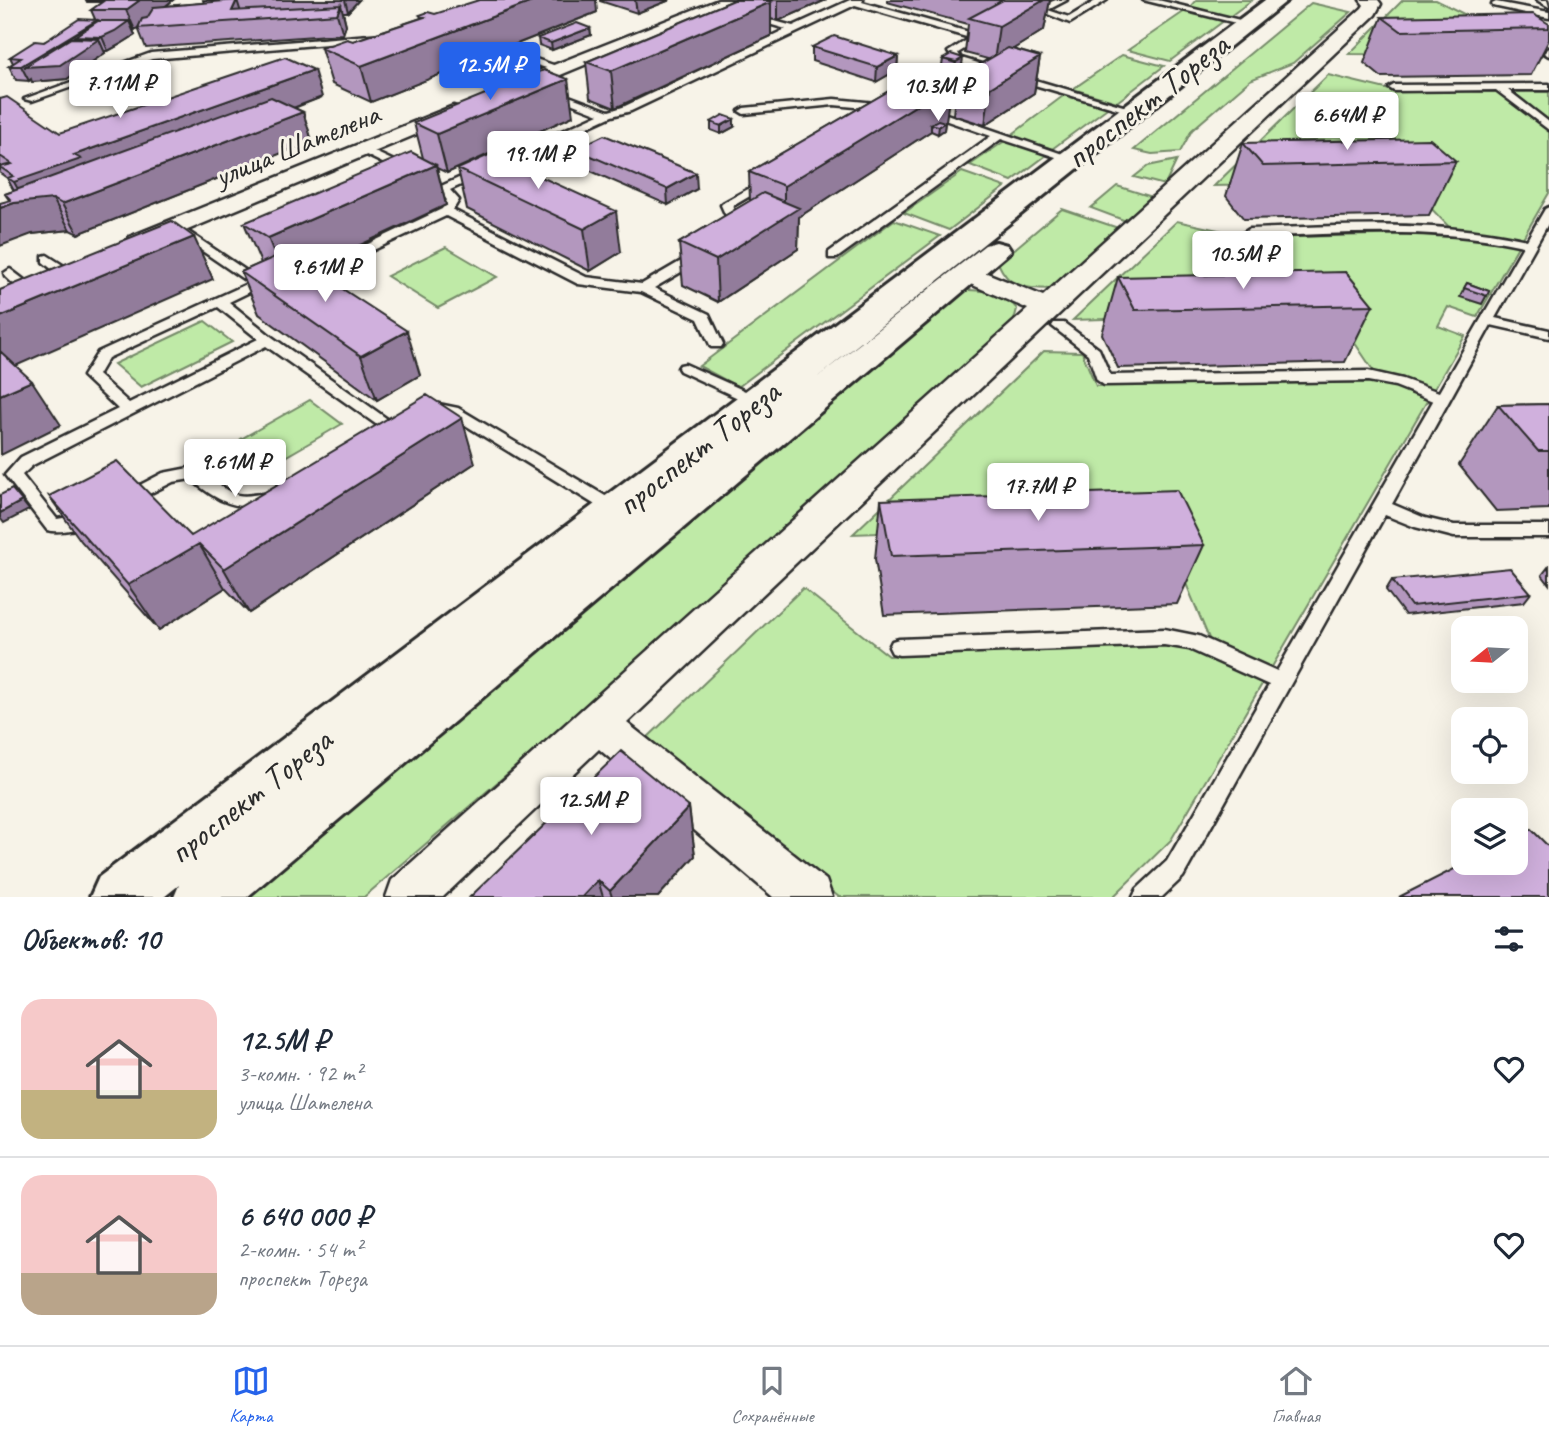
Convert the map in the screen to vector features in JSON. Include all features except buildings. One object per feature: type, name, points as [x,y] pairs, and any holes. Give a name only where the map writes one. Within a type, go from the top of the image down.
[{"type":"main road","name":"проспект Тореза","points":[[119,897],[1278,0]]},
{"type":"main road","name":"проспект Тореза","points":[[202,897],[1304,0]]},
{"type":"street","points":[[409,897],[597,723],[1053,317],[1369,12],[1373,4],[1368,0]]},
{"type":"street","name":"улица Шателена","points":[[114,252],[526,82],[732,8]]},
{"type":"street","points":[[0,298],[18,281],[64,272],[89,262]]},
{"type":"street","points":[[968,274],[1053,317]]},
{"type":"street","points":[[597,723],[798,894]]},
{"type":"lane","points":[[1093,6],[1063,0],[1044,8],[1044,11],[1070,20],[1103,0]]},
{"type":"lane","points":[[1147,0],[1248,23]]},
{"type":"lane","points":[[1541,0],[1549,5]]},
{"type":"lane","points":[[443,189],[608,114],[626,110],[856,1],[983,34],[953,52],[958,60],[1135,111]]},
{"type":"lane","points":[[1496,4],[1549,15]]},
{"type":"lane","points":[[732,8],[794,29]]},
{"type":"lane","points":[[29,99],[151,56],[396,36]]},
{"type":"lane","points":[[493,64],[530,60],[559,69]]},
{"type":"lane","points":[[984,77],[995,70]]},
{"type":"lane","points":[[526,82],[608,114]]},
{"type":"lane","points":[[1395,88],[1549,88]]},
{"type":"lane","points":[[1499,88],[1549,127]]},
{"type":"lane","points":[[744,111],[834,102],[870,103],[928,111],[1072,159]]},
{"type":"lane","points":[[928,111],[939,104]]},
{"type":"lane","points":[[869,122],[903,108]]},
{"type":"lane","points":[[833,256],[999,135]]},
{"type":"lane","points":[[364,150],[419,177]]},
{"type":"lane","points":[[720,244],[731,237],[741,224],[727,205],[775,177]]},
{"type":"lane","points":[[128,410],[90,376],[103,355],[257,284],[283,285],[446,211],[453,200],[443,189],[431,183]]},
{"type":"lane","points":[[446,211],[583,281],[643,288],[704,317],[716,344]]},
{"type":"lane","points":[[1145,897],[1175,869],[1549,211]]},
{"type":"lane","points":[[175,226],[257,284]]},
{"type":"lane","points":[[1249,233],[1447,229],[1489,233],[1530,244]]},
{"type":"lane","points":[[643,288],[709,250]]},
{"type":"lane","points":[[47,259],[64,272]]},
{"type":"lane","points":[[219,301],[267,340],[392,428]]},
{"type":"lane","points":[[1053,317],[1094,352],[1104,380],[1368,376],[1398,382],[1441,398]]},
{"type":"lane","points":[[1485,320],[1549,334]]},
{"type":"lane","points":[[267,340],[27,461],[13,475],[53,526],[82,523],[169,477],[194,473],[224,499],[253,503],[282,493]]},
{"type":"lane","points":[[685,368],[758,402]]},
{"type":"lane","points":[[371,440],[430,406],[453,411],[618,511]]},
{"type":"lane","points":[[1381,506],[1421,523],[1454,531],[1549,531]]},
{"type":"lane","points":[[899,647],[1164,637],[1192,642],[1281,682]]},
{"type":"green space","points":[[1196,0],[1252,0],[1229,17],[1189,8]]},
{"type":"green space","points":[[1403,0],[1436,0],[1546,55],[1349,54]]},
{"type":"green space","points":[[1311,3],[1351,12],[1293,63],[1250,80],[1192,130],[1180,152],[1152,154],[1134,150]]},
{"type":"green space","points":[[1185,11],[1225,20],[1170,61],[1128,50]]},
{"type":"green space","points":[[1122,55],[1164,66],[1117,102],[1073,89]]},
{"type":"green space","points":[[1328,75],[1394,91],[1549,92],[1549,193],[1477,317],[1448,307],[1438,326],[1465,336],[1171,840],[1113,897],[839,897],[643,742],[803,588],[889,656],[1211,643],[1182,574],[1183,522],[853,534],[1044,351],[1082,352],[1096,386],[1381,382],[1334,312],[1073,320],[1177,221],[1255,238],[1455,233],[1422,199],[1420,182],[1214,186]]},
{"type":"green space","points":[[1067,93],[1110,106],[1052,149],[1010,136]]},
{"type":"green space","points":[[1006,140],[1048,154],[1012,181],[970,165]]},
{"type":"green space","points":[[1177,160],[1165,185],[1134,177],[1148,166]]},
{"type":"green space","points":[[962,172],[1005,187],[949,230],[904,213]]},
{"type":"green space","points":[[1117,186],[1152,197],[1126,221],[1091,208]]},
{"type":"green space","points":[[1062,209],[1118,228],[1051,289],[1013,283],[998,263]]},
{"type":"green space","points":[[894,220],[940,236],[738,387],[699,366]]},
{"type":"green space","points":[[446,247],[497,277],[438,308],[387,276]]},
{"type":"green space","points":[[966,290],[1000,295],[1012,303],[1017,309],[1013,324],[844,484],[364,897],[235,897]]},
{"type":"green space","points":[[205,321],[232,342],[141,387],[114,364]]},
{"type":"green space","points":[[310,400],[342,424],[271,465],[241,439]]}]
